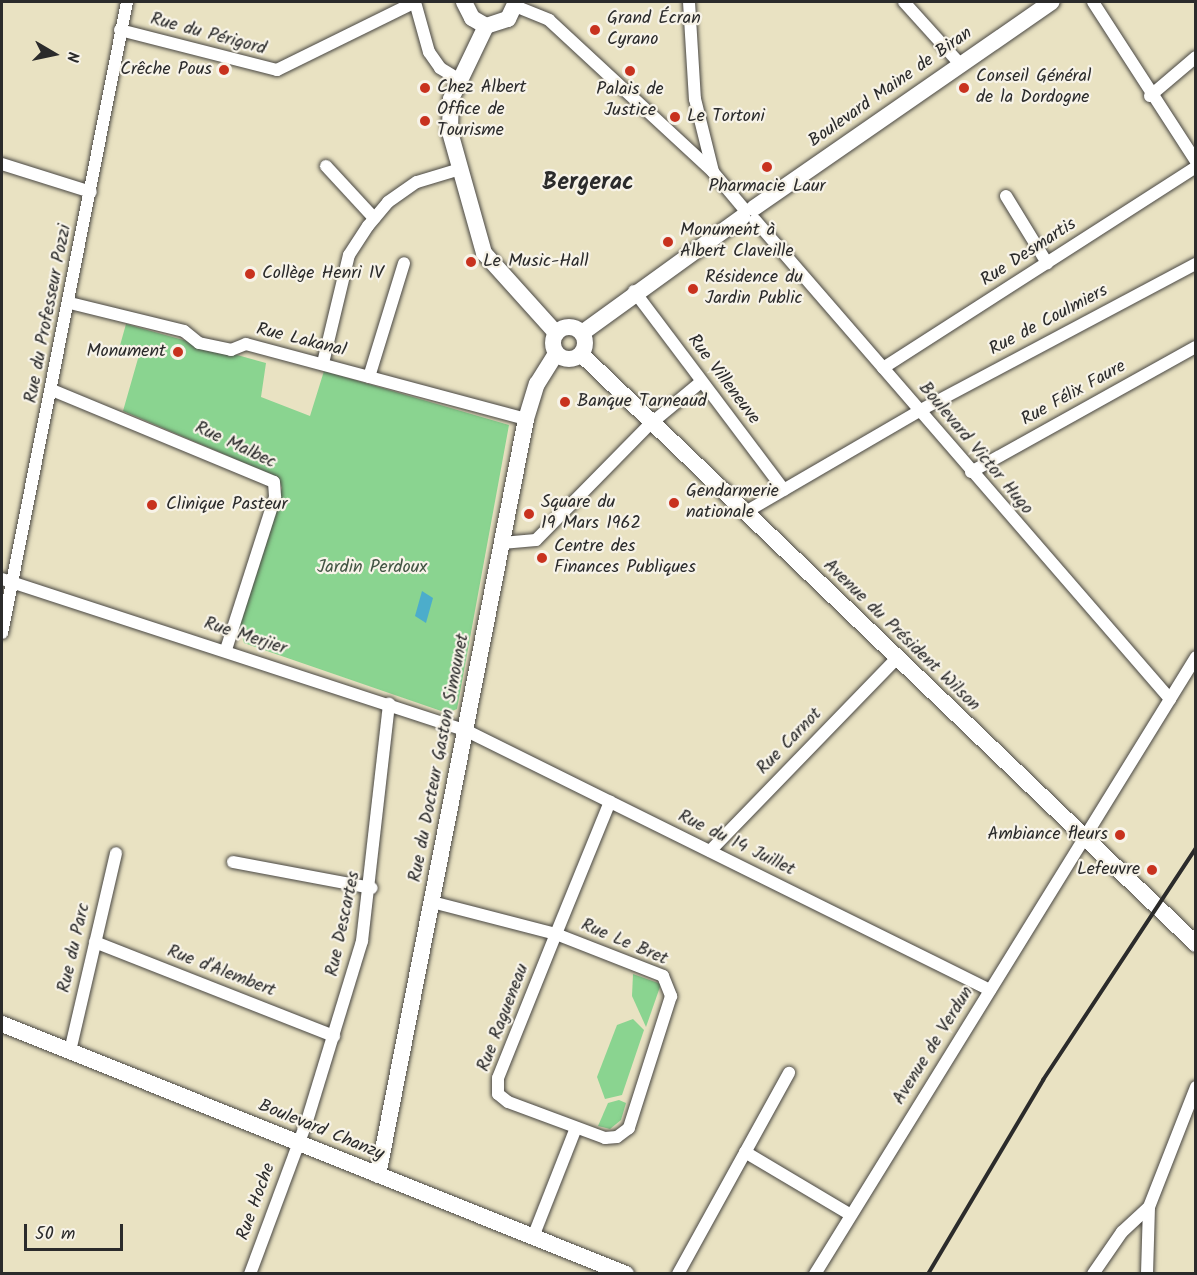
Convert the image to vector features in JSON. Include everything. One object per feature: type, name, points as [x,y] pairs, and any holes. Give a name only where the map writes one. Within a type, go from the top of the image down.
[{"type":"main road","points":[[464,2],[479,22]]},
{"type":"main road","name":"Boulevard Maine de Biran","points":[[582,333],[634,291],[1052,2]]},
{"type":"main road","points":[[479,22],[508,19],[516,4]]},
{"type":"main road","points":[[479,22],[469,56],[458,79],[448,116],[460,169],[484,253],[556,333],[556,353],[568,360],[581,354],[582,333],[569,327],[556,333]]},
{"type":"main road","name":"Rue du Docteur Gaston Simounet","points":[[378,1176],[526,419],[537,384],[556,353]]},
{"type":"main road","name":"Avenue du Président Wilson","points":[[581,354],[649,425],[1196,944]]},
{"type":"main road","name":"Boulevard Chanzy","points":[[2,1024],[626,1274]]},
{"type":"street","name":"Rue du Professeur Pozzi","points":[[2,633],[7,580],[52,390],[127,2]]},
{"type":"street","name":"Rue du Périgord","points":[[120,30],[277,70],[415,2]]},
{"type":"street","points":[[415,2],[429,52],[440,68],[458,79]]},
{"type":"street","points":[[689,2],[695,99],[713,172]]},
{"type":"street","points":[[904,2],[960,64]]},
{"type":"street","points":[[1093,2],[1150,96],[1196,161]]},
{"type":"street","name":"Boulevard Victor Hugo","points":[[516,4],[549,20],[713,172],[1170,699]]},
{"type":"street","points":[[1150,96],[1196,57]]},
{"type":"street","points":[[2,164],[92,192]]},
{"type":"street","points":[[326,165],[375,218]]},
{"type":"street","name":"Rue Desmartis","points":[[883,368],[1196,167]]},
{"type":"street","points":[[323,363],[349,255],[375,218],[417,182],[460,169]]},
{"type":"street","points":[[1006,196],[1047,262]]},
{"type":"street","points":[[369,377],[404,263]]},
{"type":"street","name":"Rue de Coulmiers","points":[[744,513],[919,411],[1196,264]]},
{"type":"street","name":"Rue Villeneuve","points":[[634,291],[784,489]]},
{"type":"street","name":"Rue Lakanal","points":[[70,303],[184,331],[199,343],[231,350],[246,344],[526,419]]},
{"type":"street","name":"Rue Félix Faure","points":[[971,472],[1196,347]]},
{"type":"street","points":[[502,543],[536,540],[649,425],[701,382]]},
{"type":"street","name":"Rue Malbec","points":[[52,390],[270,478],[275,497],[226,650]]},
{"type":"street","name":"Rue Merjier","points":[[7,580],[465,730]]},
{"type":"street","name":"Avenue de Verdun","points":[[815,1274],[1196,657]]},
{"type":"street","name":"Rue Carnot","points":[[710,851],[896,659]]},
{"type":"street","name":"Rue Descartes","points":[[298,1143],[334,1036],[372,888],[387,754],[389,704]]},
{"type":"street","name":"Rue du 14 Juillet","points":[[465,730],[990,990]]},
{"type":"street","name":"Rue Ragueneau","points":[[576,1128],[498,1094],[498,1078],[610,802]]},
{"type":"street","name":"Rue du Parc","points":[[70,1051],[116,853]]},
{"type":"street","points":[[232,862],[372,888]]},
{"type":"street","name":"Rue Le Bret","points":[[432,902],[556,934],[663,976],[671,996],[629,1128],[605,1138],[576,1128]]},
{"type":"street","name":"Rue d'Alembert","points":[[95,942],[334,1036]]},
{"type":"street","points":[[678,1274],[789,1072]]},
{"type":"street","points":[[1147,1274],[1149,1207],[1196,1087]]},
{"type":"street","points":[[533,1237],[576,1128]]},
{"type":"street","name":"Rue Hoche","points":[[250,1274],[298,1143]]},
{"type":"street","points":[[745,1152],[851,1215]]},
{"type":"street","points":[[1093,1274],[1122,1232],[1149,1207]]},
{"type":"green space","name":"Jardin Perdoux","points":[[126,324],[266,363],[261,397],[310,416],[324,371],[509,425],[457,709],[447,713],[244,643],[239,626],[282,488],[278,477],[123,411],[139,355],[119,349]]},
{"type":"green space","points":[[633,974],[661,984],[646,1027],[632,996]]},
{"type":"green space","points":[[633,1019],[644,1030],[622,1095],[605,1099],[597,1077],[617,1025]]},
{"type":"green space","points":[[619,1100],[626,1103],[621,1120],[610,1129],[598,1126],[608,1103]]},
{"type":"water","points":[[422,591],[433,598],[426,623],[415,616]]},
{"type":"railway","points":[[928,1274],[1043,1080],[1196,848]]},
{"type":"place","name":"Grand Écran Cyrano","points":[[595,30]]},
{"type":"place","name":"Crêche Pous","points":[[224,70]]},
{"type":"place","name":"Palais de Justice","points":[[630,71]]},
{"type":"place","name":"Chez Albert","points":[[425,88]]},
{"type":"place","name":"Conseil Général de la Dordogne","points":[[964,88]]},
{"type":"place","name":"Le Tortoni","points":[[675,117]]},
{"type":"place","name":"Office de Tourisme","points":[[425,121]]},
{"type":"place","name":"Pharmacie Laur","points":[[767,167]]},
{"type":"place","name":"Monument à Albert Claveille","points":[[668,242]]},
{"type":"place","name":"Le Music-Hall","points":[[471,262]]},
{"type":"place","name":"Collège Henri IV","points":[[250,274]]},
{"type":"place","name":"Résidence du Jardin Public","points":[[693,289]]},
{"type":"place","name":"Monument","points":[[178,352]]},
{"type":"place","name":"Banque Tarneaud","points":[[565,402]]},
{"type":"place","name":"Gendarmerie nationale","points":[[674,503]]},
{"type":"place","name":"Clinique Pasteur","points":[[152,505]]},
{"type":"place","name":"Square du 19 Mars 1962","points":[[529,514]]},
{"type":"place","name":"Centre des Finances Publiques","points":[[542,558]]},
{"type":"place","name":"Ambiance fleurs","points":[[1120,835]]},
{"type":"place","name":"Lefeuvre","points":[[1152,870]]},
{"type":"district","name":"Bergerac","points":[[588,183]]}]
